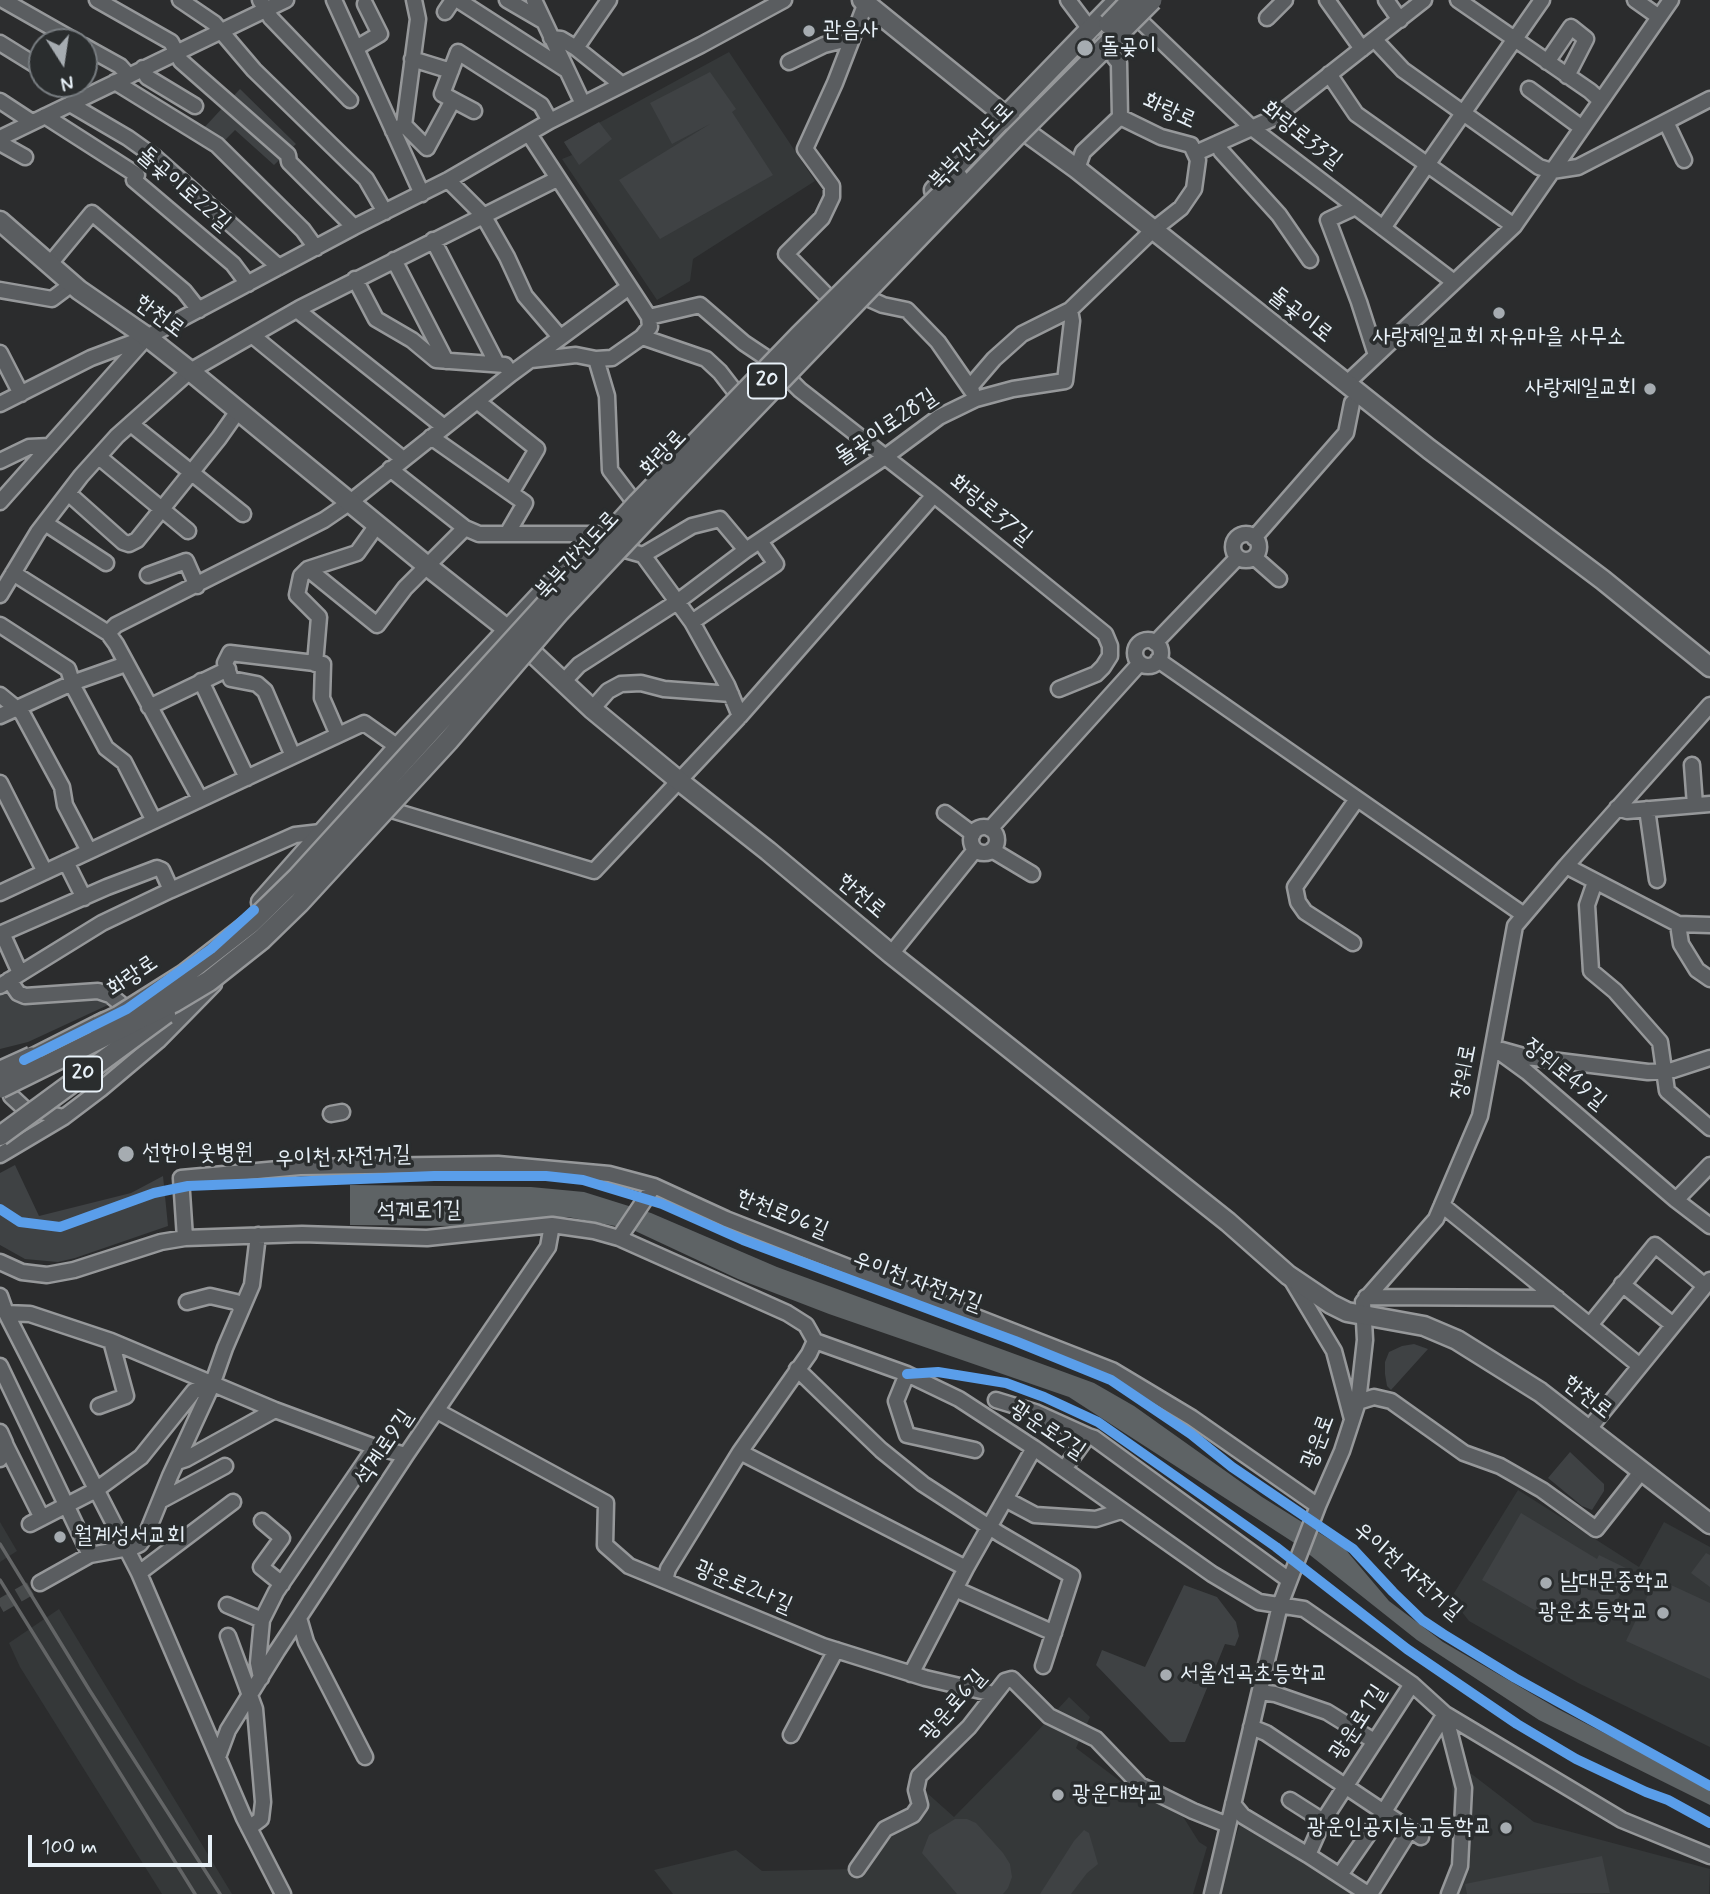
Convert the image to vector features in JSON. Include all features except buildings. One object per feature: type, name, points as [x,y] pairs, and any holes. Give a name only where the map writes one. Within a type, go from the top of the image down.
[{"type":"highway","name":"북부간선도로","points":[[1,1074],[174,1002],[208,981],[262,939],[448,741],[559,612],[641,525],[1007,145],[1152,0]]},
{"type":"highway","name":"북부간선도로","points":[[1,1074],[119,1016],[184,975],[251,923],[356,816],[638,503],[800,335],[1136,4]]},
{"type":"main road","name":"화랑로","points":[[0,1136],[281,916],[559,605],[632,499],[737,394],[775,365],[830,299],[1118,0]]},
{"type":"main road","name":"돌곶이로","points":[[865,1],[1020,127],[1077,169],[1450,464],[1603,580],[1710,667]]},
{"type":"main road","name":"화랑로","points":[[0,1124],[160,1013],[223,946],[398,747],[542,592],[604,540],[775,365],[1020,127],[1136,4]]},
{"type":"main road","points":[[1038,81],[1041,91],[1052,93]]},
{"type":"main road","name":"한천로","points":[[0,221],[72,284],[191,371],[349,503],[507,629],[592,709],[891,954],[1228,1222],[1288,1275],[1347,1312],[1424,1326],[1457,1340],[1500,1366],[1710,1524]]},
{"type":"main road","points":[[542,592],[546,602],[559,605]]},
{"type":"street","points":[[3,0],[52,28]]},
{"type":"street","points":[[97,0],[171,42],[181,61],[288,156],[289,162],[354,227]]},
{"type":"street","points":[[180,0],[214,23],[254,70],[366,179],[386,212]]},
{"type":"street","points":[[98,91],[221,31],[263,5],[286,0]]},
{"type":"street","points":[[334,0],[356,48],[399,128],[422,194]]},
{"type":"street","points":[[399,128],[418,19],[414,0]]},
{"type":"street","points":[[458,0],[565,69]]},
{"type":"street","points":[[507,0],[543,21]]},
{"type":"street","points":[[534,0],[583,104]]},
{"type":"street","points":[[0,404],[91,358],[147,337],[354,227],[449,180],[550,121],[701,46],[784,0]]},
{"type":"street","points":[[1068,0],[1089,29]]},
{"type":"street","points":[[1266,18],[1285,0]]},
{"type":"street","points":[[1327,0],[1362,49]]},
{"type":"street","points":[[1386,0],[1401,20]]},
{"type":"street","points":[[1196,153],[1274,118],[1424,0]]},
{"type":"street","points":[[1458,0],[1601,101]]},
{"type":"street","points":[[1383,228],[1542,0]]},
{"type":"street","points":[[1635,0],[1659,17]]},
{"type":"street","points":[[1347,383],[1514,226],[1671,0]]},
{"type":"street","points":[[576,48],[612,1]]},
{"type":"street","points":[[830,299],[786,254],[822,218],[832,197],[832,186],[805,149],[835,83],[865,1]]},
{"type":"street","points":[[356,48],[380,34],[365,4]]},
{"type":"street","name":"화랑로33길","points":[[1136,4],[1252,128],[1454,282]]},
{"type":"street","points":[[263,5],[271,18],[350,100]]},
{"type":"street","points":[[1547,62],[1571,27],[1586,39],[1567,76]]},
{"type":"street","points":[[551,38],[561,39],[576,48],[621,84]]},
{"type":"street","points":[[789,62],[824,45],[852,38]]},
{"type":"street","points":[[1375,40],[1403,70],[1539,167],[1552,171],[1578,167],[1710,99]]},
{"type":"street","name":"화랑로","points":[[1077,169],[1083,152],[1120,117],[1119,62],[1102,42]]},
{"type":"street","points":[[0,43],[28,60]]},
{"type":"street","points":[[474,111],[442,94],[458,52],[541,106],[550,121]]},
{"type":"street","name":"돌곶이로22길","points":[[98,54],[120,66],[122,79],[217,145],[303,230],[316,248]]},
{"type":"street","points":[[412,59],[450,71]]},
{"type":"street","points":[[143,68],[147,77],[195,106]]},
{"type":"street","points":[[1329,74],[1356,114],[1514,226]]},
{"type":"street","points":[[1529,89],[1582,128]]},
{"type":"street","points":[[0,138],[83,98]]},
{"type":"street","points":[[399,128],[427,148],[453,100]]},
{"type":"street","name":"돌곶이로22길","points":[[0,102],[38,119],[137,175],[134,180],[233,264],[248,284]]},
{"type":"street","name":"돌곶이로22길","points":[[70,104],[150,154],[279,267]]},
{"type":"street","name":"화랑로","points":[[1120,117],[1161,137],[1191,145],[1196,153]]},
{"type":"street","points":[[1666,122],[1684,160]]},
{"type":"street","points":[[529,134],[649,317],[650,327],[642,337],[612,358],[596,359],[576,355],[530,360]]},
{"type":"street","points":[[0,143],[25,158]]},
{"type":"street","points":[[1218,143],[1221,151],[1279,215],[1310,260]]},
{"type":"street","name":"돌곶이로28길","points":[[564,681],[579,665],[677,602],[746,550],[885,457],[973,393],[994,359],[1022,334],[1070,310],[1153,230],[1181,208],[1194,189],[1198,160],[1196,153]]},
{"type":"street","points":[[137,175],[150,154]]},
{"type":"street","points":[[0,595],[45,523],[68,493],[131,424],[191,371],[355,279],[556,178]]},
{"type":"street","points":[[449,180],[483,215],[507,257],[524,296],[560,337]]},
{"type":"street","points":[[1356,207],[1328,219],[1376,355]]},
{"type":"street","name":"한천로","points":[[49,265],[92,213],[184,291],[199,310]]},
{"type":"street","points":[[433,240],[497,364]]},
{"type":"street","points":[[394,260],[446,361]]},
{"type":"street","points":[[355,279],[376,319],[412,340],[436,360],[505,365],[512,374]]},
{"type":"street","points":[[0,290],[51,299],[72,284]]},
{"type":"street","points":[[108,634],[116,625],[324,520],[629,286]]},
{"type":"street","points":[[853,291],[874,302],[906,310],[938,342],[973,393]]},
{"type":"street","name":"화랑로37길","points":[[649,317],[700,305],[744,343],[775,365],[800,390],[1105,634],[1110,646],[1110,656],[1103,667],[1096,674],[1059,689]]},
{"type":"street","points":[[297,310],[443,427]]},
{"type":"street","name":"돌곶이로28길","points":[[973,393],[1065,381],[1072,321],[1070,310]]},
{"type":"street","points":[[253,336],[403,459]]},
{"type":"street","points":[[0,502],[147,337]]},
{"type":"street","points":[[642,337],[706,359],[737,394]]},
{"type":"street","points":[[0,353],[21,394]]},
{"type":"street","name":"화랑로","points":[[596,359],[607,396],[610,470],[632,499]]},
{"type":"street","points":[[477,401],[537,449],[511,493]]},
{"type":"street","points":[[1254,538],[1346,433],[1352,404]]},
{"type":"street","points":[[68,493],[123,542],[129,544],[136,540],[162,509],[237,411]]},
{"type":"street","points":[[131,424],[243,514]]},
{"type":"street","points":[[431,437],[525,503],[507,534]]},
{"type":"street","points":[[0,461],[29,447],[50,446]]},
{"type":"street","points":[[99,457],[188,531]]},
{"type":"street","points":[[390,469],[465,528],[479,534],[604,540],[643,555],[692,622],[740,716]]},
{"type":"street","points":[[355,795],[381,807],[594,872],[740,716],[934,495]]},
{"type":"street","points":[[643,555],[692,526],[720,519],[746,550]]},
{"type":"street","points":[[45,523],[106,564]]},
{"type":"street","points":[[315,664],[319,617],[297,595],[301,576],[308,569],[357,553],[377,525]]},
{"type":"street","points":[[308,569],[377,625],[405,588],[465,528]]},
{"type":"street","points":[[1245,534],[1254,538],[1259,546],[1254,557],[1246,560],[1238,557],[1233,545],[1238,538],[1245,534]]},
{"type":"street","points":[[692,622],[776,564],[760,541]]},
{"type":"street","points":[[1155,643],[1238,557]]},
{"type":"street","points":[[1254,557],[1279,579]]},
{"type":"street","points":[[148,575],[186,561],[197,586]]},
{"type":"street","points":[[13,573],[108,634],[200,799]]},
{"type":"street","points":[[0,625],[68,669],[72,683],[106,748],[124,762],[154,821]]},
{"type":"street","points":[[1147,641],[1155,643],[1160,649],[1158,660],[1148,666],[1140,663],[1135,655],[1137,647],[1147,641]]},
{"type":"street","points":[[293,756],[265,691],[257,684],[231,679],[225,663],[230,653],[323,664],[322,698],[338,735]]},
{"type":"street","points":[[1158,660],[1524,915]]},
{"type":"street","points":[[990,829],[1140,663]]},
{"type":"street","points":[[0,716],[72,683],[126,664]]},
{"type":"street","points":[[149,707],[228,669]]},
{"type":"street","points":[[201,681],[247,778]]},
{"type":"street","points":[[592,709],[608,691],[621,684],[640,683],[664,689],[731,694]]},
{"type":"street","points":[[0,695],[22,713],[62,787],[65,805],[89,851]]},
{"type":"street","name":"장위로","points":[[1366,1297],[1436,1219],[1480,1116],[1515,926],[1710,705]]},
{"type":"street","points":[[2,888],[45,872],[364,723],[398,747]]},
{"type":"street","points":[[1617,808],[1627,811],[1702,804],[1692,765]]},
{"type":"street","points":[[0,783],[45,872]]},
{"type":"street","points":[[1353,943],[1306,912],[1298,902],[1295,887],[1357,799]]},
{"type":"street","points":[[1647,809],[1657,880]]},
{"type":"street","points":[[944,813],[973,834]]},
{"type":"street","points":[[990,829],[979,828],[973,834],[971,842],[975,850],[983,853],[992,850],[1032,874]]},
{"type":"street","points":[[990,829],[996,839],[992,850]]},
{"type":"street","points":[[171,890],[159,868],[107,887],[1,933],[10,980],[102,923],[171,890],[295,835],[321,832]]},
{"type":"street","points":[[891,954],[975,850]]},
{"type":"street","points":[[66,862],[84,898]]},
{"type":"street","points":[[1566,866],[1678,924],[1710,925]]},
{"type":"street","points":[[1595,882],[1587,905],[1591,971],[1615,991],[1660,1042],[1667,1091],[1710,1128]]},
{"type":"street","name":"화랑로","points":[[1,1074],[127,1009],[211,949],[254,910]]},
{"type":"street","name":"화랑로","points":[[0,1155],[64,1117],[158,1041],[281,916]]},
{"type":"street","points":[[1678,924],[1681,944],[1697,970],[1710,979]]},
{"type":"street","name":"화랑로","points":[[10,980],[18,993],[25,996],[97,992],[110,995],[127,1009]]},
{"type":"street","name":"장위로49길","points":[[1494,1048],[1527,1057],[1648,1072],[1673,1070],[1710,1058]]},
{"type":"street","name":"장위로49길","points":[[1494,1048],[1527,1072],[1710,1226]]},
{"type":"street","points":[[24,1060],[13,1067],[8,1084],[11,1096],[25,1109],[64,1117]]},
{"type":"street","name":"한천로96길","points":[[185,1238],[181,1178],[300,1167],[547,1163],[609,1174],[653,1188],[1112,1370],[1192,1418],[1316,1510]]},
{"type":"street","points":[[1676,1200],[1710,1165]]},
{"type":"street","points":[[622,1233],[653,1188]]},
{"type":"street","points":[[1442,1205],[1640,1366]]},
{"type":"street","name":"석계로1길","points":[[0,1262],[34,1275],[53,1275],[161,1242],[185,1238],[302,1234],[427,1238],[552,1225],[622,1233],[787,1313],[806,1325],[815,1342]]},
{"type":"street","name":"석계로9길","points":[[218,1757],[228,1730],[250,1694],[406,1455],[548,1247],[552,1225]]},
{"type":"street","points":[[40,1583],[90,1555],[127,1550],[140,1544],[146,1535],[212,1385],[252,1285],[258,1235]]},
{"type":"street","points":[[1588,1430],[1707,1283],[1655,1245],[1590,1325]]},
{"type":"street","points":[[1288,1275],[1334,1351],[1352,1422]]},
{"type":"street","points":[[1622,1284],[1673,1325]]},
{"type":"street","points":[[0,1296],[6,1313],[139,1573],[249,1828],[283,1894]]},
{"type":"street","points":[[187,1302],[210,1297],[236,1302],[242,1308]]},
{"type":"street","points":[[1366,1297],[1557,1298]]},
{"type":"street","name":"광운로","points":[[1212,1894],[1280,1605],[1358,1402],[1365,1350],[1362,1307],[1366,1297]]},
{"type":"street","points":[[6,1313],[30,1314],[111,1341],[275,1410],[375,1447],[406,1455]]},
{"type":"street","points":[[99,1406],[126,1396],[111,1341]]},
{"type":"street","name":"광운로2나길","points":[[815,1342],[740,1452],[668,1569],[665,1580],[836,1650],[911,1674],[994,1694]]},
{"type":"street","name":"광운로2길","points":[[815,1342],[907,1374],[959,1399],[1034,1448],[1212,1574],[1259,1602],[1280,1605]]},
{"type":"street","points":[[0,1366],[90,1555]]},
{"type":"street","points":[[797,1369],[881,1450],[923,1484],[1072,1576],[1044,1667]]},
{"type":"street","points":[[907,1374],[896,1401],[907,1435],[975,1450]]},
{"type":"street","points":[[2,1438],[36,1521],[96,1490],[141,1457],[194,1391],[212,1385]]},
{"type":"street","points":[[1358,1402],[1374,1396],[1391,1401],[1464,1453],[1500,1466],[1542,1490],[1597,1529],[1641,1472]]},
{"type":"street","points":[[996,1400],[1035,1412],[1088,1436],[1290,1576]]},
{"type":"street","points":[[177,1462],[275,1410]]},
{"type":"street","points":[[437,1411],[606,1503],[605,1545],[629,1566],[665,1580]]},
{"type":"street","points":[[1064,1469],[1088,1436]]},
{"type":"street","points":[[0,1459],[2,1438]]},
{"type":"street","points":[[261,1678],[258,1663],[262,1620],[282,1584],[375,1447]]},
{"type":"street","points":[[911,1674],[966,1568],[1034,1448]]},
{"type":"street","points":[[740,1452],[966,1568]]},
{"type":"street","points":[[160,1501],[225,1466]]},
{"type":"street","points":[[1005,1499],[1035,1515],[1096,1519],[1121,1511]]},
{"type":"street","points":[[139,1573],[233,1502]]},
{"type":"street","points":[[262,1521],[282,1538],[261,1567],[282,1584]]},
{"type":"street","points":[[955,1589],[1054,1633]]},
{"type":"street","points":[[226,1605],[262,1620]]},
{"type":"street","name":"광운로1길","points":[[1280,1605],[1304,1609],[1412,1684],[1446,1714],[1622,1820],[1710,1856]]},
{"type":"street","points":[[299,1619],[306,1642],[365,1757]]},
{"type":"street","points":[[228,1636],[255,1709],[263,1802],[261,1819],[249,1828]]},
{"type":"street","points":[[791,1735],[836,1650]]},
{"type":"street","name":"광운로6길","points":[[857,1869],[885,1829],[913,1815],[920,1805],[916,1790],[919,1776],[968,1727],[1004,1681],[1012,1679],[1049,1716],[1096,1740],[1140,1785],[1192,1811],[1228,1825]]},
{"type":"street","name":"광운로1길","points":[[1308,1854],[1323,1821],[1412,1684]]},
{"type":"street","points":[[1260,1692],[1275,1694],[1326,1712],[1374,1741]]},
{"type":"street","points":[[1340,1875],[1446,1714]]},
{"type":"street","points":[[1446,1714],[1464,1788],[1460,1866],[1449,1894]]},
{"type":"street","points":[[1233,1804],[1243,1816],[1369,1894],[1415,1834],[1266,1734],[1251,1727]]},
{"type":"street","points":[[1290,1800],[1323,1821]]},
{"type":"shaded area","points":[[729,52],[815,181],[693,259],[690,281],[657,300],[562,159],[572,155],[564,142]]},
{"type":"shaded area","points":[[710,72],[736,109],[732,112],[773,175],[660,239],[619,180],[710,124],[672,144],[650,103]]},
{"type":"shaded area","points":[[240,89],[296,144],[274,165],[235,130],[221,144],[201,131]]},
{"type":"shaded area","points":[[599,122],[612,139],[579,165],[564,142]]},
{"type":"shaded area","points":[[7,985],[16,998],[103,997],[108,1005],[28,1042],[0,1049],[0,990]]},
{"type":"shaded area","points":[[15,1165],[39,1216],[131,1193],[163,1176],[168,1226],[58,1262],[25,1259],[0,1245],[0,1173]]},
{"type":"shaded area","points":[[350,1185],[531,1187],[584,1192],[651,1213],[777,1267],[1094,1383],[1134,1406],[1262,1497],[1345,1549],[1389,1601],[1443,1642],[1558,1709],[1710,1788],[1710,1805],[1539,1720],[1417,1640],[1296,1544],[1069,1397],[829,1314],[738,1279],[631,1229],[568,1217],[458,1226],[350,1225]]},
{"type":"shaded area","points":[[1414,1344],[1428,1349],[1391,1390],[1387,1386],[1385,1374],[1385,1362],[1389,1352]]},
{"type":"shaded area","points":[[1570,1452],[1604,1484],[1604,1491],[1592,1510],[1582,1506],[1548,1478]]},
{"type":"shaded area","points":[[1518,1490],[1639,1567],[1664,1522],[1710,1547],[1710,1747],[1578,1683],[1469,1621],[1451,1598]]},
{"type":"shaded area","points":[[1521,1513],[1597,1559],[1599,1555],[1630,1570],[1607,1626],[1585,1614],[1557,1623],[1482,1580]]},
{"type":"shaded area","points":[[0,1522],[17,1551],[0,1562]]},
{"type":"shaded area","points":[[1706,1553],[1710,1555],[1710,1587],[1691,1573]]},
{"type":"shaded area","points":[[1656,1578],[1710,1603],[1710,1679],[1626,1641]]},
{"type":"shaded area","points":[[1184,1585],[1217,1597],[1236,1622],[1239,1636],[1235,1646],[1225,1644],[1185,1742],[1170,1742],[1096,1665],[1102,1650],[1145,1667]]},
{"type":"shaded area","points":[[59,1609],[232,1894],[162,1894],[20,1667],[9,1643]]},
{"type":"shaded area","name":"광운대학교","points":[[1069,1697],[1090,1717],[1076,1748],[1132,1790],[1182,1815],[1199,1842],[1207,1847],[1193,1894],[673,1894],[654,1870],[736,1850],[762,1871],[857,1869],[885,1829],[913,1815],[917,1784],[954,1817]]},
{"type":"shaded area","name":"광운인공지능고등학교","points":[[1469,1772],[1534,1822],[1710,1869],[1709,1894],[1449,1894],[1454,1835],[1452,1781]]},
{"type":"shaded area","points":[[1243,1816],[1368,1894],[1215,1894]]},
{"type":"shaded area","points":[[955,1819],[967,1819],[976,1823],[1003,1853],[1010,1864],[1012,1877],[1003,1894],[957,1894],[922,1853],[929,1835]]},
{"type":"shaded area","points":[[1084,1830],[1089,1833],[1098,1864],[1087,1873],[1071,1894],[1040,1894],[1074,1841]]},
{"type":"shaded area","points":[[1602,1856],[1610,1893],[1467,1894],[1465,1884]]},
{"type":"tunnel","points":[[0,1606],[40,1583]]},
{"type":"railway","points":[[0,1544],[220,1894]]},
{"type":"railway","points":[[0,1580],[195,1894]]},
{"type":"cycle path","points":[[24,1060],[127,1009],[211,949],[254,910]]},
{"type":"cycle path","name":"우이천 자전거길","points":[[0,1209],[20,1222],[60,1227],[154,1193],[188,1186],[434,1176],[546,1176],[583,1180],[662,1204],[743,1240],[1015,1341],[1111,1380],[1353,1549],[1422,1620],[1515,1678],[1710,1786]]},
{"type":"cycle path","points":[[907,1374],[938,1372],[1006,1383],[1098,1422],[1276,1547],[1407,1649],[1517,1724],[1576,1759],[1668,1800],[1710,1823]]},
{"type":"place","name":"관음사","points":[[809,31]]},
{"type":"place","name":"돌곶이","points":[[1085,48]]},
{"type":"place","name":"사랑제일교회 자유마을 사무소","points":[[1499,313]]},
{"type":"place","name":"사랑제일교회","points":[[1650,389]]},
{"type":"place","name":"선한이웃병원","points":[[126,1154]]},
{"type":"place","name":"월계성서교회","points":[[60,1537]]},
{"type":"place","name":"남대문중학교","points":[[1546,1583]]},
{"type":"place","name":"광운초등학교","points":[[1663,1613]]},
{"type":"place","name":"서울선곡초등학교","points":[[1166,1675]]},
{"type":"place","name":"광운대학교","points":[[1058,1795]]},
{"type":"place","name":"광운인공지능고등학교","points":[[1506,1828]]}]
